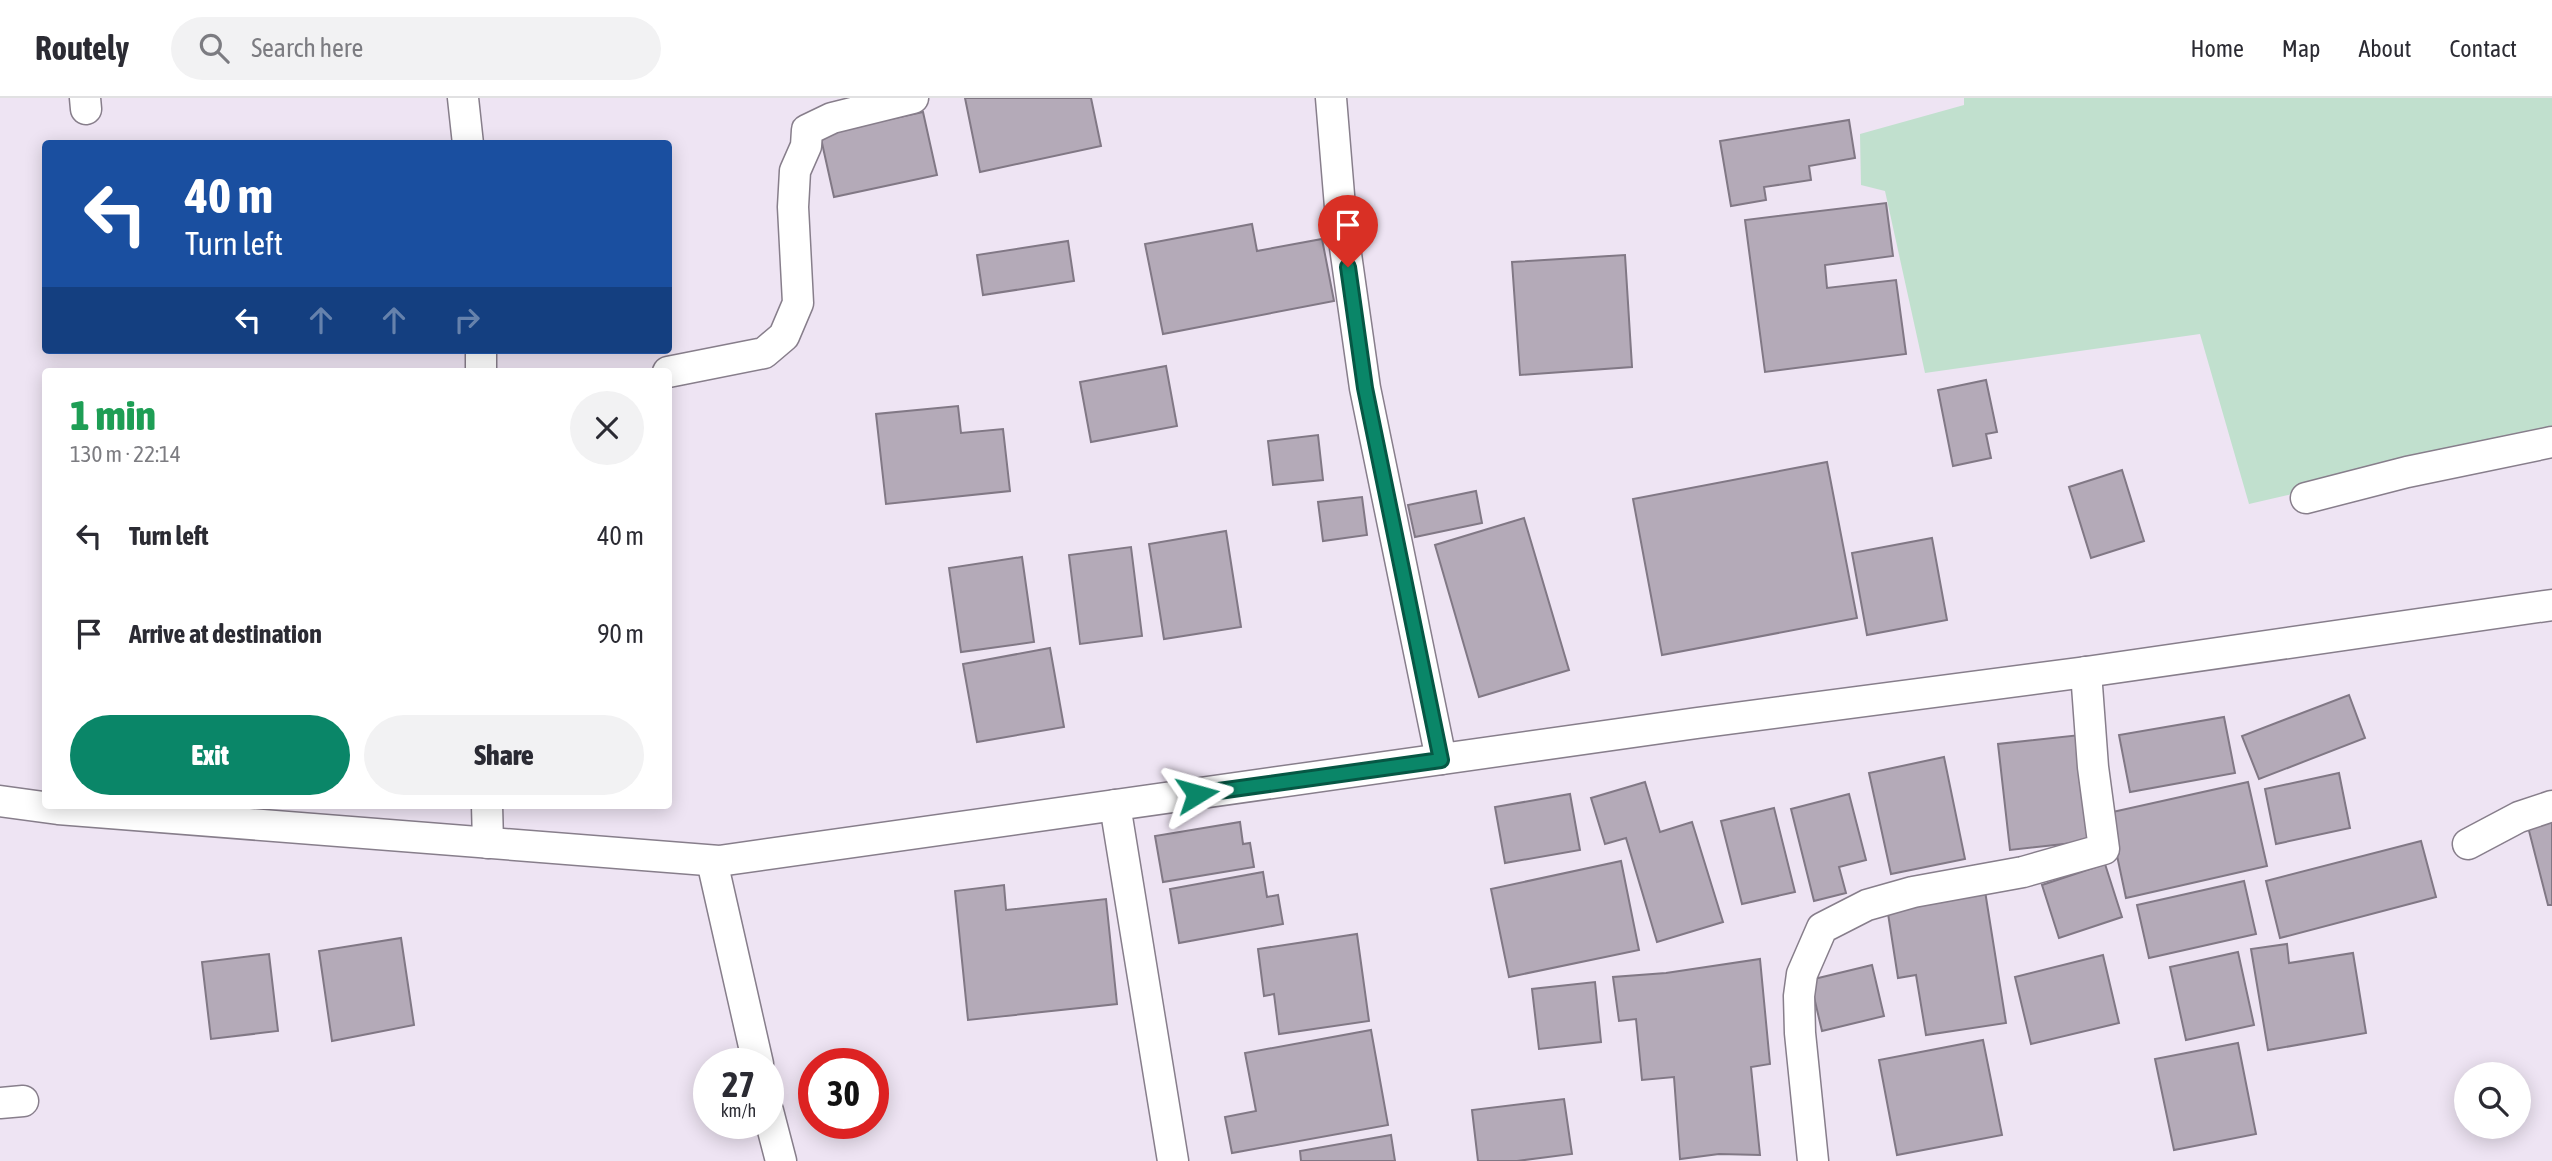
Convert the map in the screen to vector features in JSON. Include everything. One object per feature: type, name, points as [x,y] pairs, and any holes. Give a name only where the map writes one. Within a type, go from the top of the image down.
[{"type":"street","points":[[463,98],[468,140]]},
{"type":"street","points":[[672,371],[764,353],[784,336],[798,303],[794,183],[795,171],[806,146],[807,130],[832,118],[913,98]]},
{"type":"street","points":[[1331,98],[1341,219],[1365,388],[1441,760]]},
{"type":"street","points":[[2306,498],[2407,472],[2552,443]]},
{"type":"street","points":[[58,809],[712,861],[2086,672],[2552,605]]},
{"type":"street","points":[[1813,1161],[1798,996],[1802,974],[1822,928],[1867,905],[1913,892],[2023,872],[2104,849],[2093,767],[2086,672]]},
{"type":"street","points":[[0,802],[42,807]]},
{"type":"street","points":[[1115,805],[1173,1161]]},
{"type":"street","points":[[2468,844],[2519,817],[2552,806]]},
{"type":"street","points":[[487,809],[488,843]]},
{"type":"street","points":[[712,861],[754,1048]]},
{"type":"street","points":[[775,1139],[780,1161]]},
{"type":"green space","points":[[1964,98],[2552,98],[2552,435],[2249,504],[2200,334],[1925,373],[1885,191],[1861,185],[1860,134],[1964,105]]},
{"type":"building","points":[[965,98],[1091,98],[1101,146],[980,172]]},
{"type":"building","points":[[923,112],[937,175],[834,197],[820,134]]},
{"type":"building","points":[[1849,120],[1855,158],[1809,166],[1811,180],[1764,187],[1766,200],[1731,206],[1720,141]]},
{"type":"building","points":[[1886,203],[1893,256],[1825,265],[1827,288],[1896,280],[1906,354],[1765,372],[1745,220]]},
{"type":"building","points":[[1252,224],[1257,251],[1322,239],[1334,301],[1163,334],[1145,244]]},
{"type":"building","points":[[1068,241],[1074,281],[983,295],[977,255]]},
{"type":"building","points":[[1625,255],[1632,367],[1520,375],[1512,262]]},
{"type":"building","points":[[1166,366],[1177,426],[1091,442],[1080,382]]},
{"type":"building","points":[[1986,380],[1997,432],[1986,434],[1991,458],[1953,466],[1938,390]]},
{"type":"building","points":[[958,406],[961,433],[1003,429],[1010,491],[886,504],[876,414]]},
{"type":"building","points":[[1318,435],[1323,480],[1273,485],[1268,441]]},
{"type":"building","points":[[1827,462],[1857,618],[1662,655],[1633,499]]},
{"type":"building","points":[[2122,470],[2144,541],[2091,558],[2069,487]]},
{"type":"building","points":[[1476,491],[1482,523],[1415,537],[1408,505]]},
{"type":"building","points":[[1362,497],[1367,535],[1323,541],[1318,502]]},
{"type":"building","points":[[1524,518],[1569,670],[1479,697],[1435,545]]},
{"type":"building","points":[[1226,531],[1241,627],[1164,639],[1149,544]]},
{"type":"building","points":[[1932,538],[1947,620],[1867,635],[1852,553]]},
{"type":"building","points":[[1131,547],[1142,636],[1080,644],[1069,555]]},
{"type":"building","points":[[1022,557],[1034,642],[961,652],[949,568]]},
{"type":"building","points":[[1050,648],[1064,727],[977,742],[963,664]]},
{"type":"building","points":[[2349,695],[2365,738],[2259,779],[2242,736]]},
{"type":"building","points":[[2224,717],[2235,773],[2130,792],[2119,735]]},
{"type":"building","points":[[2080,735],[2091,841],[2010,850],[1998,744]]},
{"type":"building","points":[[1944,757],[1965,859],[1891,874],[1869,773]]},
{"type":"building","points":[[2339,773],[2350,828],[2276,844],[2265,789]]},
{"type":"building","points":[[1645,782],[1660,832],[1692,822],[1723,922],[1657,942],[1626,838],[1605,844],[1591,798]]},
{"type":"building","points":[[2248,782],[2267,866],[2126,898],[2108,813]]},
{"type":"building","points":[[1570,794],[1580,850],[1505,863],[1495,807]]},
{"type":"building","points":[[1849,794],[1866,860],[1839,867],[1846,893],[1814,901],[1791,809]]},
{"type":"building","points":[[1774,808],[1795,892],[1742,904],[1721,821]]},
{"type":"building","points":[[2552,812],[2552,905],[2548,905],[2526,819]]},
{"type":"building","points":[[1240,822],[1243,844],[1250,843],[1254,867],[1163,882],[1155,836]]},
{"type":"building","points":[[2421,841],[2436,897],[2280,938],[2266,881]]},
{"type":"building","points":[[1621,861],[1639,950],[1509,977],[1491,889]]},
{"type":"building","points":[[2105,864],[2122,917],[2059,938],[2042,885]]},
{"type":"building","points":[[1263,872],[1267,897],[1278,895],[1283,924],[1179,943],[1170,889]]},
{"type":"building","points":[[2244,881],[2256,934],[2149,958],[2137,905]]},
{"type":"building","points":[[1004,885],[1006,910],[1106,899],[1117,1004],[968,1020],[955,891]]},
{"type":"building","points":[[1985,891],[2006,1023],[1926,1035],[1916,975],[1898,978],[1887,907]]},
{"type":"building","points":[[1357,934],[1369,1021],[1279,1034],[1274,994],[1264,996],[1258,949]]},
{"type":"building","points":[[401,938],[414,1025],[332,1041],[319,951]]},
{"type":"building","points":[[2287,944],[2289,963],[2353,953],[2366,1033],[2268,1050],[2251,949]]},
{"type":"building","points":[[2238,952],[2254,1025],[2186,1040],[2170,967]]},
{"type":"building","points":[[269,954],[278,1031],[211,1039],[202,962]]},
{"type":"building","points":[[2103,955],[2119,1023],[2031,1044],[2015,977]]},
{"type":"building","points":[[1760,959],[1770,1064],[1751,1067],[1760,1155],[1719,1154],[1680,1159],[1674,1077],[1642,1080],[1636,1019],[1619,1021],[1613,977],[1666,973]]},
{"type":"building","points":[[1872,965],[1884,1016],[1822,1031],[1810,980]]},
{"type":"building","points":[[1595,982],[1601,1042],[1539,1049],[1532,989]]},
{"type":"building","points":[[1371,1030],[1388,1125],[1232,1153],[1225,1117],[1256,1111],[1245,1053]]},
{"type":"building","points":[[1983,1040],[2002,1135],[1897,1155],[1879,1060]]},
{"type":"building","points":[[2238,1043],[2256,1134],[2174,1150],[2155,1059]]},
{"type":"building","points":[[1564,1099],[1572,1154],[1517,1161],[1478,1161],[1472,1110]]},
{"type":"building","points":[[1391,1135],[1395,1161],[1301,1161],[1300,1151]]},
{"type":"route","points":[[1197,794],[1441,760],[1365,388],[1348,267]]}]
